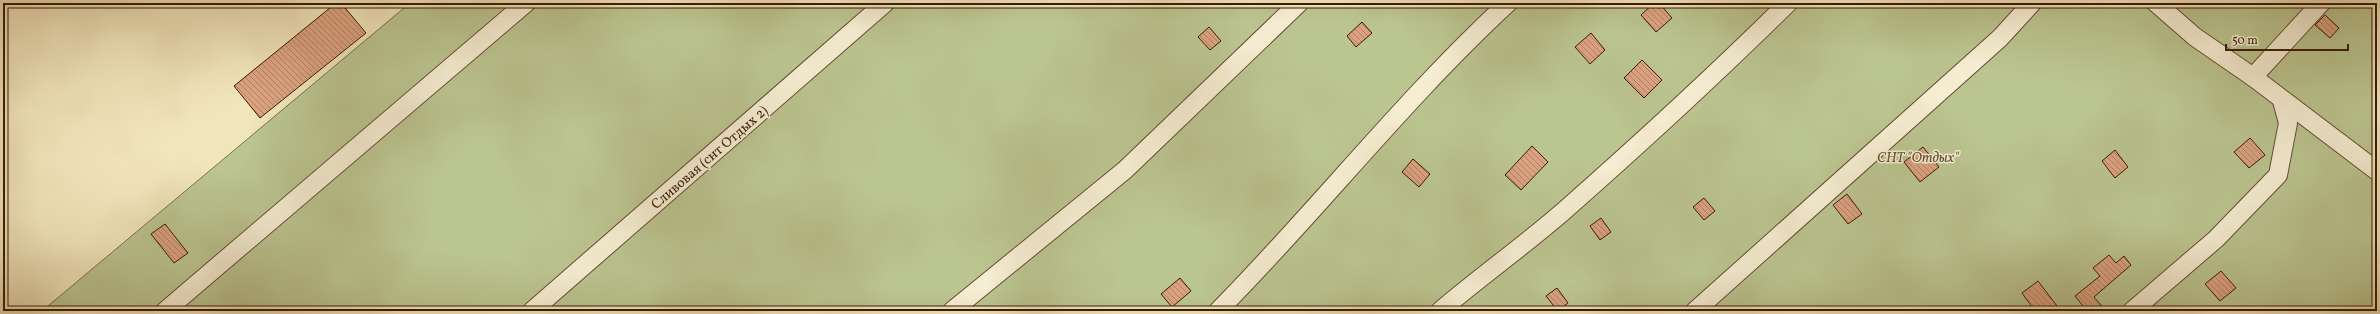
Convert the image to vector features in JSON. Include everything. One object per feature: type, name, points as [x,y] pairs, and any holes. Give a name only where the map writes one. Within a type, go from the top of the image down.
[{"type":"lane","points":[[165,311],[526,3]]},
{"type":"lane","name":"Сливовая (снт Отдых 2)","points":[[532,311],[885,3]]},
{"type":"lane","points":[[952,311],[1125,170],[1299,3]]},
{"type":"lane","points":[[1218,311],[1255,274],[1459,48],[1508,3]]},
{"type":"lane","points":[[1440,311],[1476,280],[1564,211],[1730,60],[1788,3]]},
{"type":"lane","points":[[1695,311],[2000,38],[2032,3]]},
{"type":"lane","points":[[2156,3],[2194,37],[2253,77],[2282,101],[2377,171]]},
{"type":"lane","points":[[2253,77],[2321,3]]},
{"type":"lane","points":[[2132,311],[2216,239],[2278,175],[2288,123],[2282,101]]},
{"type":"green space","name":"СНТ \"Отдых\"","points":[[410,3],[2377,3],[2377,311],[42,311]]},
{"type":"building","points":[[336,3],[341,3],[366,33],[260,118],[234,86]]},
{"type":"building","points":[[1654,3],[1659,3],[1672,18],[1656,32],[1641,15]]},
{"type":"building","points":[[2325,15],[2339,28],[2330,38],[2315,25]]},
{"type":"building","points":[[1362,22],[1372,33],[1356,47],[1347,36]]},
{"type":"building","points":[[1209,27],[1221,41],[1210,50],[1198,37]]},
{"type":"building","points":[[1591,33],[1605,50],[1590,64],[1575,47]]},
{"type":"building","points":[[1642,60],[1662,80],[1644,98],[1624,78]]},
{"type":"building","points":[[2250,138],[2265,155],[2249,168],[2234,152]]},
{"type":"building","points":[[1532,146],[1548,162],[1521,190],[1505,175]]},
{"type":"building","points":[[1923,147],[1939,167],[1920,182],[1904,162]]},
{"type":"building","points":[[2115,150],[2128,167],[2115,178],[2102,161]]},
{"type":"building","points":[[1413,159],[1430,174],[1419,187],[1402,172]]},
{"type":"building","points":[[1847,194],[1862,214],[1848,224],[1833,205]]},
{"type":"building","points":[[1704,198],[1715,211],[1704,220],[1693,207]]},
{"type":"building","points":[[1601,218],[1611,232],[1600,240],[1590,226]]},
{"type":"building","points":[[165,224],[188,253],[174,263],[151,234]]},
{"type":"building","points":[[2109,255],[2116,263],[2124,256],[2131,265],[2094,297],[2106,311],[2087,311],[2075,296],[2100,276],[2093,268]]},
{"type":"building","points":[[2221,271],[2236,288],[2220,301],[2205,284]]},
{"type":"building","points":[[1180,278],[1191,291],[1172,307],[1161,294]]},
{"type":"building","points":[[2038,281],[2057,306],[2050,311],[2035,311],[2022,293]]},
{"type":"building","points":[[1557,288],[1568,303],[1558,311],[1546,296]]}]
